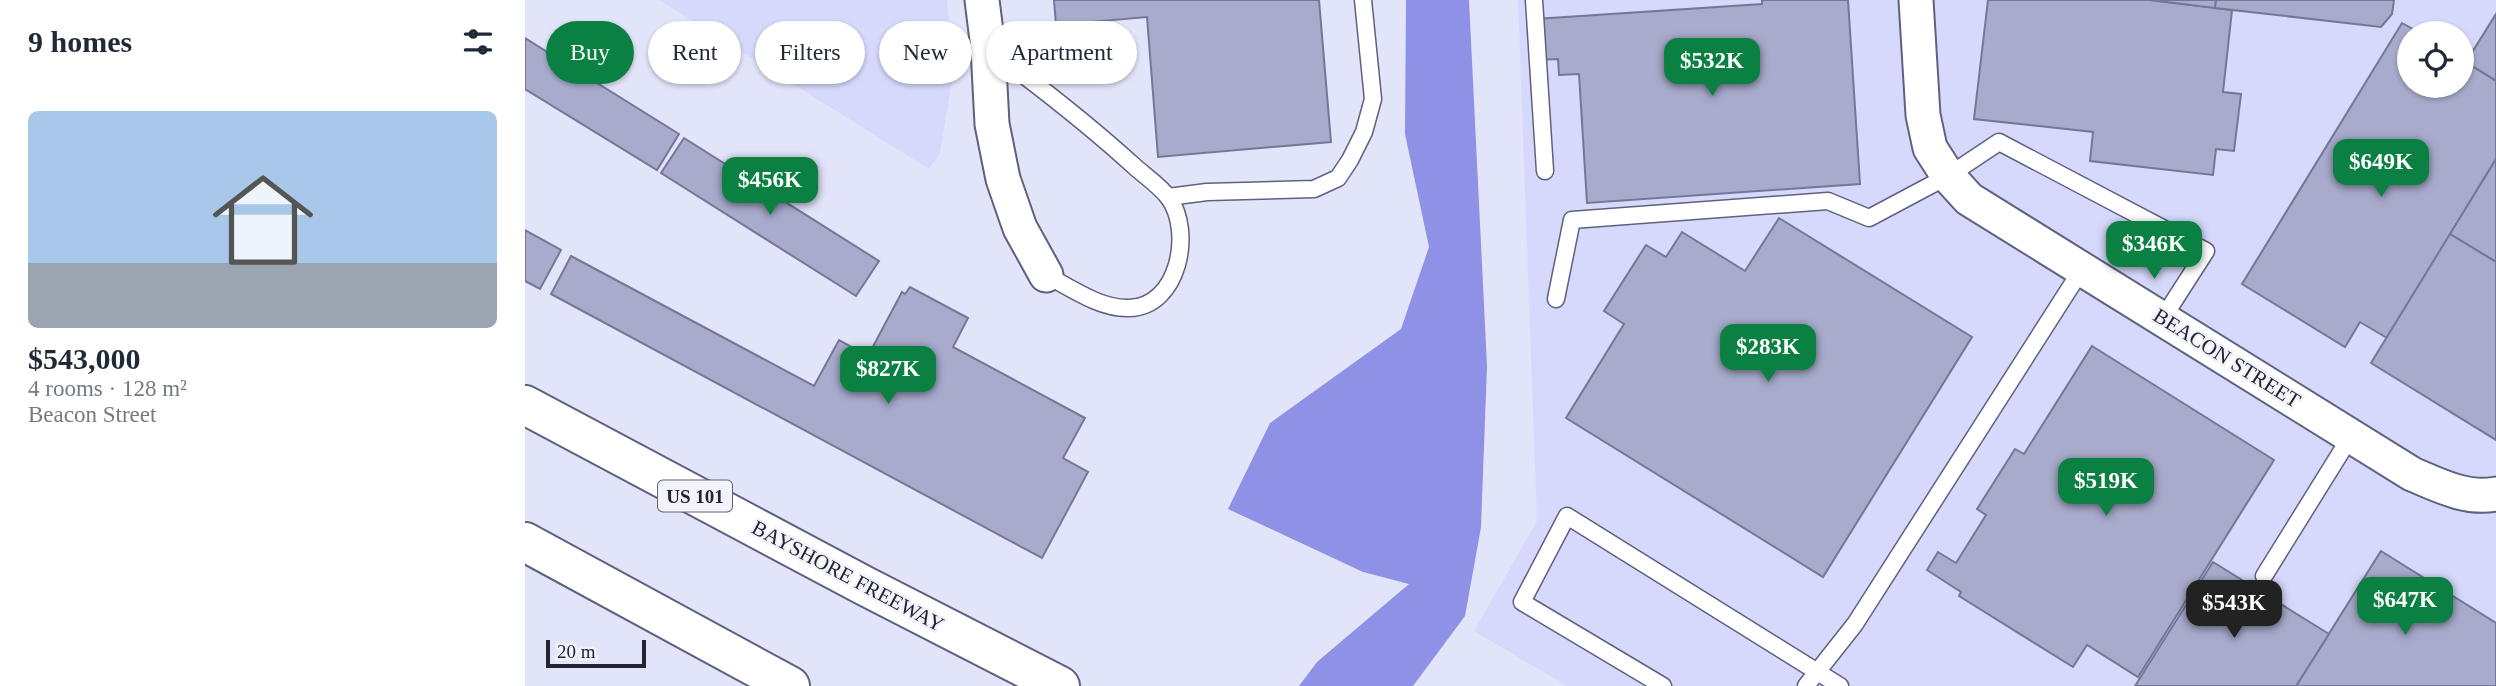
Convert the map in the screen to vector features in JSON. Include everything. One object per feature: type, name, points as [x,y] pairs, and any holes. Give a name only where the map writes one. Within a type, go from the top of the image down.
[{"type":"highway","name":"BAYSHORE FREEWAY","points":[[525,405],[865,586],[1061,686]]},
{"type":"highway","points":[[525,542],[790,686]]},
{"type":"highway","points":[[865,586],[1084,686]]},
{"type":"street","points":[[982,0],[986,32]]},
{"type":"street","name":"BEACON STREET","points":[[1916,0],[1923,115],[1930,148],[1948,176],[1969,199],[2412,474],[2448,490],[2487,496],[2496,494]]},
{"type":"street","points":[[990,84],[992,124],[1003,179],[1020,228],[1046,275]]},
{"type":"lane","points":[[1168,197],[1207,192],[1314,190],[1338,178],[1364,132],[1373,99],[1363,0]]},
{"type":"lane","points":[[1534,0],[1545,171]]},
{"type":"lane","points":[[1033,84],[1116,150],[1168,197],[1178,217],[1179,252],[1168,287],[1153,301],[1130,308],[1097,301],[1046,275]]},
{"type":"lane","points":[[1556,299],[1572,220],[1828,201],[1869,218],[1948,176],[1999,142],[2206,251],[2162,318]]},
{"type":"lane","points":[[1811,680],[1855,624],[2082,269]]},
{"type":"lane","points":[[2263,576],[2351,436]]},
{"type":"lane","points":[[1663,686],[1522,601],[1567,516],[1811,680],[1840,686]]},
{"type":"shaded area","points":[[659,0],[947,0],[949,21],[879,21],[879,84],[951,84],[940,153],[929,169],[793,84],[865,84],[865,21],[755,21],[755,60],[741,51],[741,21],[693,21]]},
{"type":"shaded area","points":[[1518,0],[2496,0],[2496,686],[1567,686],[1474,631],[1537,521]]},
{"type":"water","points":[[1406,0],[1469,0],[1487,366],[1481,527],[1465,616],[1413,686],[1299,686],[1317,662],[1409,584],[1363,572],[1228,509],[1270,423],[1401,329],[1429,247],[1405,134]]},
{"type":"building","points":[[1054,0],[1319,0],[1331,142],[1158,157],[1147,17],[1056,21]]},
{"type":"building","points":[[1762,0],[1848,0],[1860,184],[1587,203],[1579,74],[1559,75],[1558,59],[1538,60],[1536,19],[1762,4]]},
{"type":"building","points":[[1988,0],[2150,0],[2232,10],[2223,92],[2241,94],[2234,151],[2216,149],[2213,175],[2090,161],[2093,132],[1974,119]]},
{"type":"building","points":[[2150,0],[2216,0],[2215,8]]},
{"type":"building","points":[[2216,0],[2394,0],[2392,14],[2381,27],[2215,8]]},
{"type":"building","points":[[2496,14],[2496,81],[2474,67],[2474,49]]},
{"type":"building","points":[[2397,31],[2397,98],[2474,98],[2474,67],[2496,81],[2496,159],[2387,338],[2360,322],[2345,347],[2242,284]]},
{"type":"building","points":[[525,38],[546,51],[546,84],[599,84],[679,134],[657,170],[525,89]]},
{"type":"building","points":[[684,138],[879,261],[856,296],[661,173]]},
{"type":"building","points":[[2496,159],[2496,262],[2450,234]]},
{"type":"building","points":[[1779,218],[1972,337],[1823,577],[1566,418],[1624,324],[1604,311],[1646,245],[1666,257],[1682,232],[1745,271]]},
{"type":"building","points":[[525,230],[561,250],[540,289],[525,281]]},
{"type":"building","points":[[2450,234],[2496,262],[2496,440],[2371,363]]},
{"type":"building","points":[[571,256],[814,386],[839,340],[868,356],[902,292],[905,294],[910,287],[968,318],[953,347],[1085,418],[1063,458],[1088,472],[1042,558],[551,294]]},
{"type":"building","points":[[2092,346],[2274,460],[2138,677],[2087,645],[2073,667],[1959,596],[1961,592],[1927,570],[1938,552],[1956,563],[1986,515],[1977,509],[2015,449],[2024,454]]},
{"type":"building","points":[[2381,551],[2496,623],[2496,686],[2296,686]]},
{"type":"building","points":[[2213,562],[2329,634],[2296,686],[2135,686]]}]
